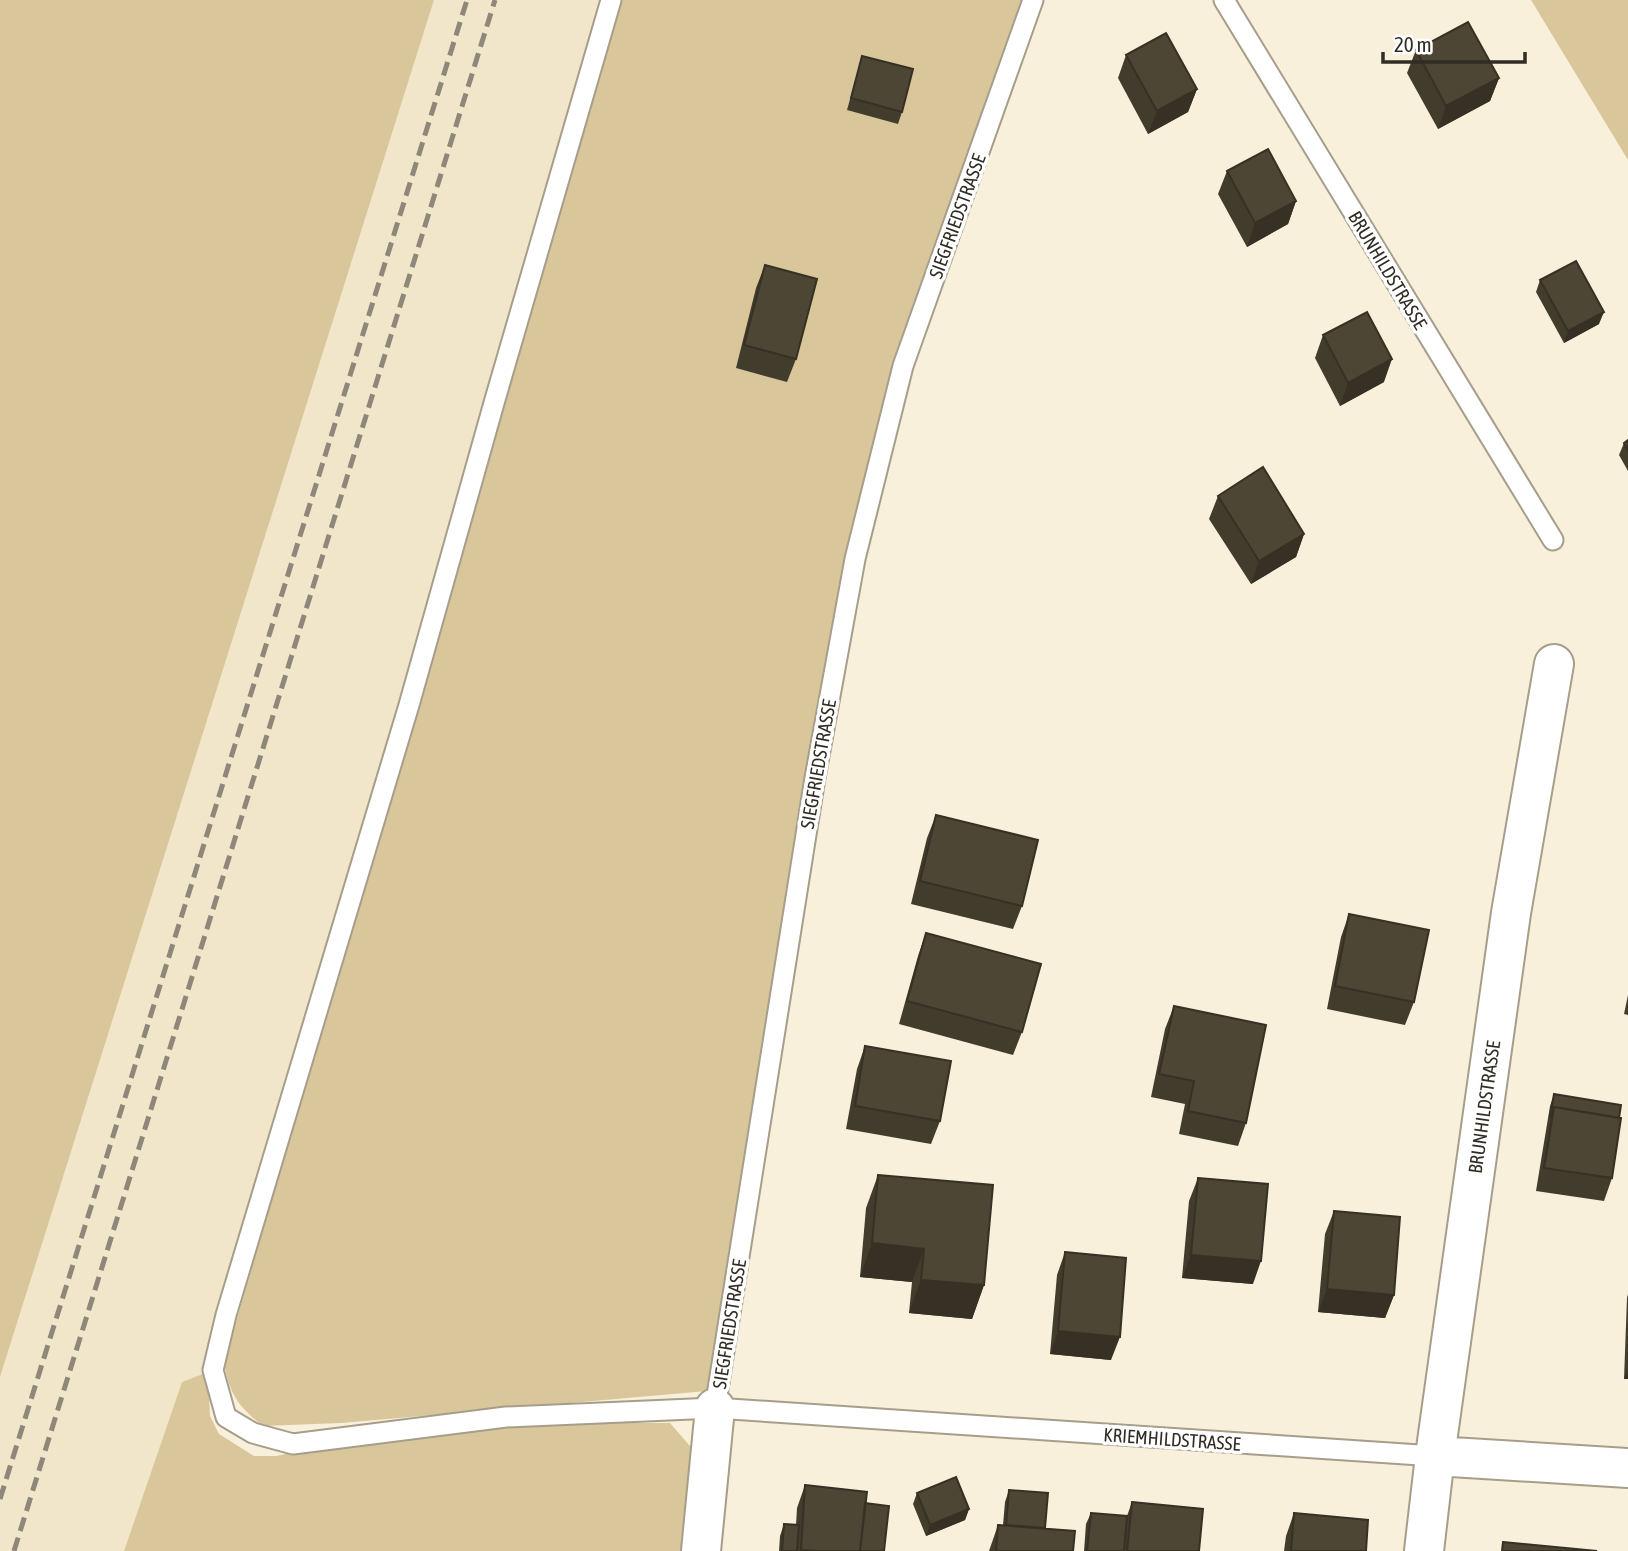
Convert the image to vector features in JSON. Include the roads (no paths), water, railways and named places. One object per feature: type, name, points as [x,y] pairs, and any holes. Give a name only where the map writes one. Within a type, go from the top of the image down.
[{"type":"street","name":"BRUNHILDSTRASSE","points":[[1424,1551],[1511,913],[1554,664]]},
{"type":"street","name":"SIEGFRIEDSTRASSE","points":[[701,1551],[715,1408]]},
{"type":"street","name":"KRIEMHILDSTRASSE","points":[[1435,1456],[1628,1468]]},
{"type":"lane","name":"KRIEMHILDSTRASSE","points":[[611,0],[409,705],[226,1315],[213,1370],[226,1417],[253,1433],[293,1444],[506,1417],[715,1408],[1435,1456]]},
{"type":"lane","name":"SIEGFRIEDSTRASSE","points":[[715,1408],[815,778],[855,559],[904,366],[1033,0]]},
{"type":"lane","name":"BRUNHILDSTRASSE","points":[[1224,0],[1553,540]]},
{"type":"railway","points":[[0,1499],[467,0]]},
{"type":"railway","points":[[14,1551],[495,0]]}]
